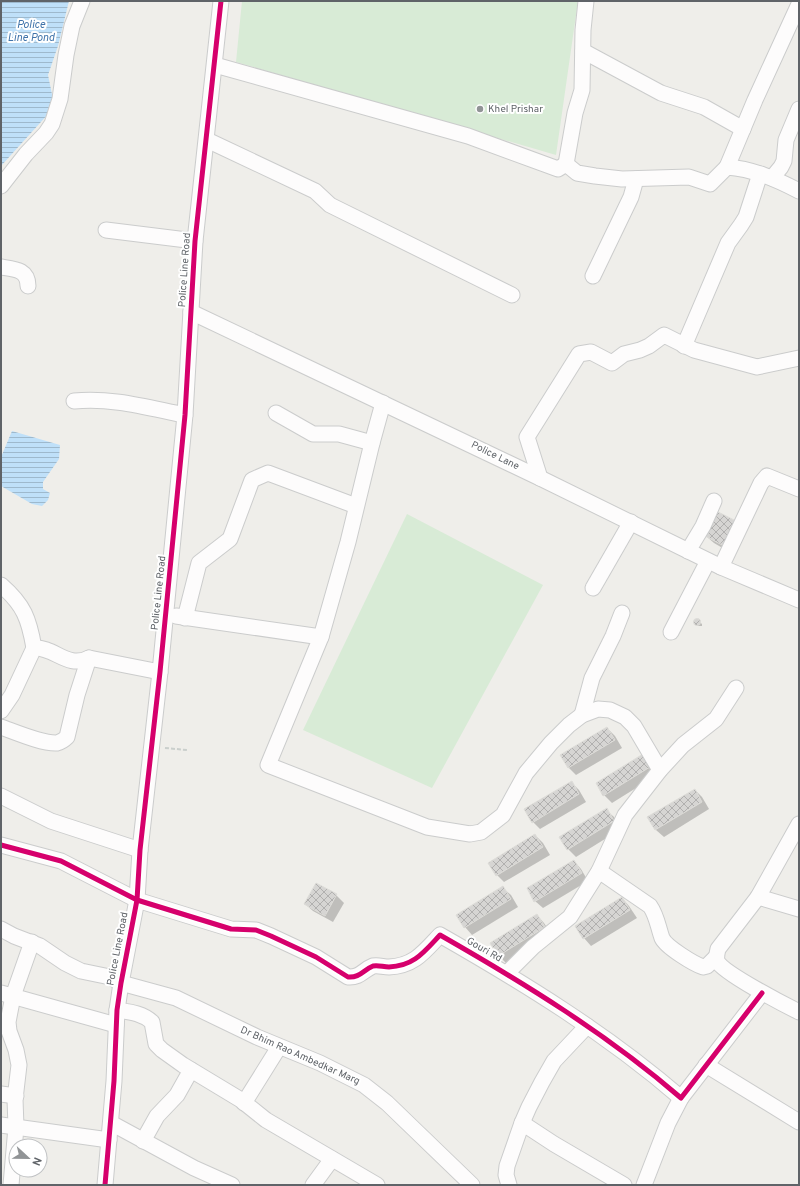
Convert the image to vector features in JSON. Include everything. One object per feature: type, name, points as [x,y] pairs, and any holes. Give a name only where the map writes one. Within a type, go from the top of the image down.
[{"type":"street","points":[[1,186],[52,124],[60,99],[66,55],[72,26],[82,1]]},
{"type":"street","name":"Police Line Road","points":[[105,1185],[111,1123],[117,1017],[121,983],[137,900],[140,850],[166,616],[185,415],[195,242],[221,1]]},
{"type":"street","points":[[214,65],[468,136],[558,169],[566,164],[575,113],[582,90],[583,30],[586,1]]},
{"type":"street","points":[[566,164],[577,173],[622,179],[689,177],[710,184],[727,167],[742,129],[799,4]]},
{"type":"street","points":[[583,51],[662,94],[690,102],[704,108],[742,129]]},
{"type":"street","points":[[684,346],[728,243],[746,217],[766,176],[781,167],[784,161],[786,140],[799,109]]},
{"type":"street","points":[[206,140],[315,191],[330,205],[512,295]]},
{"type":"street","points":[[727,167],[747,170],[766,176],[799,191]]},
{"type":"street","points":[[593,276],[631,197],[636,179]]},
{"type":"street","points":[[106,230],[195,242]]},
{"type":"street","points":[[1,267],[13,268],[20,271],[28,281],[28,286]]},
{"type":"street","name":"Police Lane","points":[[191,312],[540,478],[715,564],[799,600]]},
{"type":"street","points":[[540,478],[527,437],[579,354],[591,352],[612,363],[624,354],[650,346],[664,335],[694,350],[758,367],[799,358]]},
{"type":"street","points":[[74,401],[84,400],[116,402],[185,415]]},
{"type":"street","points":[[383,403],[348,542],[321,637],[268,765],[427,827],[470,834],[481,832],[494,824],[503,815],[526,773],[569,725],[582,715],[598,709],[610,710],[624,716],[634,726],[660,770]]},
{"type":"street","points":[[276,413],[313,434],[339,434],[372,443]]},
{"type":"street","points":[[185,618],[199,563],[230,539],[252,480],[268,473],[356,506]]},
{"type":"street","points":[[671,632],[715,564],[761,482],[767,476],[799,489]]},
{"type":"street","points":[[688,551],[703,526],[714,501]]},
{"type":"street","points":[[593,588],[630,522]]},
{"type":"street","points":[[1,585],[9,592],[24,612],[31,628],[34,648],[12,695],[1,711]]},
{"type":"street","points":[[582,715],[592,678],[613,636],[622,613]]},
{"type":"street","points":[[166,616],[321,637]]},
{"type":"street","points":[[34,648],[42,648],[77,662],[84,661],[89,658],[160,672]]},
{"type":"street","points":[[1,727],[54,743],[64,740],[67,736],[77,695],[89,658]]},
{"type":"street","points":[[506,973],[532,947],[570,917],[599,871],[625,815],[660,770],[683,745],[716,719],[736,688]]},
{"type":"street","points":[[1,796],[51,821],[140,850]]},
{"type":"street","points":[[599,871],[650,906],[655,913],[662,937],[668,945],[703,967],[707,966],[716,957],[718,949],[758,897],[799,824]]},
{"type":"street","points":[[1,845],[61,861],[137,900]]},
{"type":"street","points":[[758,897],[799,908]]},
{"type":"street","name":"Gouri Rd","points":[[137,900],[231,929],[256,930],[316,957],[348,977],[354,978],[371,967],[378,965],[388,967],[407,964],[419,957],[440,935],[506,973],[617,1046],[651,1072],[681,1098]]},
{"type":"street","name":"Dr Bhim Rao Ambedkar Marg","points":[[1,929],[14,936],[32,942],[73,968],[91,974],[110,977],[121,983],[176,998],[279,1047],[320,1063],[364,1085],[387,1103],[472,1185]]},
{"type":"street","points":[[11,1185],[16,1127],[8,1095],[18,1076],[19,1058],[9,1031],[7,994],[32,942]]},
{"type":"street","points":[[716,957],[723,968],[762,993],[799,1012]]},
{"type":"street","points":[[644,1185],[668,1123],[681,1098],[762,993]]},
{"type":"street","points":[[7,994],[117,1017],[139,1014],[149,1019],[154,1026],[156,1044],[162,1050],[244,1103],[266,1120],[377,1185]]},
{"type":"street","points":[[509,1185],[506,1175],[507,1166],[522,1123],[542,1082],[554,1061],[587,1026]]},
{"type":"street","points":[[244,1103],[279,1047]]},
{"type":"street","points":[[706,1064],[799,1122]]},
{"type":"street","points":[[144,1141],[157,1116],[177,1095],[191,1070]]},
{"type":"street","points":[[111,1123],[194,1168],[232,1185]]},
{"type":"street","points":[[522,1123],[554,1144],[624,1185]]},
{"type":"street","points":[[1,1125],[109,1140]]},
{"type":"street","points":[[313,1185],[332,1159]]},
{"type":"path","points":[[151,747],[187,750]]},
{"type":"green space","name":"Khel Prishar","points":[[242,1],[578,1],[556,155],[236,62]]},
{"type":"green space","points":[[407,514],[543,585],[432,788],[303,730]]},
{"type":"water","name":"Police Line Pond","points":[[1,1],[69,1],[58,46],[48,75],[53,99],[50,112],[1,166]]},
{"type":"water","points":[[12,431],[60,445],[59,459],[43,482],[43,489],[50,493],[48,500],[42,506],[32,504],[1,486],[1,457]]},
{"type":"building","points":[[718,512],[736,521],[724,546],[705,536]]},
{"type":"building","points":[[697,619],[700,622],[697,625],[694,622]]},
{"type":"building","points":[[607,727],[615,740],[568,768],[560,755]]},
{"type":"building","points":[[643,754],[650,767],[603,796],[596,783]]},
{"type":"building","points":[[572,781],[579,794],[532,823],[524,809]]},
{"type":"building","points":[[695,789],[702,802],[655,830],[647,817]]},
{"type":"building","points":[[607,808],[614,821],[567,850],[559,837]]},
{"type":"building","points":[[535,834],[543,847],[496,876],[488,863]]},
{"type":"building","points":[[574,860],[582,873],[534,902],[527,888]]},
{"type":"building","points":[[316,883],[337,894],[325,916],[304,904]]},
{"type":"building","points":[[503,886],[511,899],[464,928],[456,915]]},
{"type":"building","points":[[622,897],[630,910],[583,939],[575,926]]},
{"type":"building","points":[[537,914],[545,927],[498,956],[490,943]]},
{"type":"cycle path","points":[[105,1185],[114,1081],[117,1010],[137,900],[140,850],[160,672],[185,415],[195,241],[221,1]]},
{"type":"cycle path","points":[[1,845],[61,861],[137,900],[231,929],[256,930],[316,957],[348,977],[359,975],[373,966],[398,966],[412,961],[429,947],[440,935],[564,1010],[624,1052],[681,1098],[762,993]]},
{"type":"place","name":"Khel Prishar","points":[[480,109]]}]
